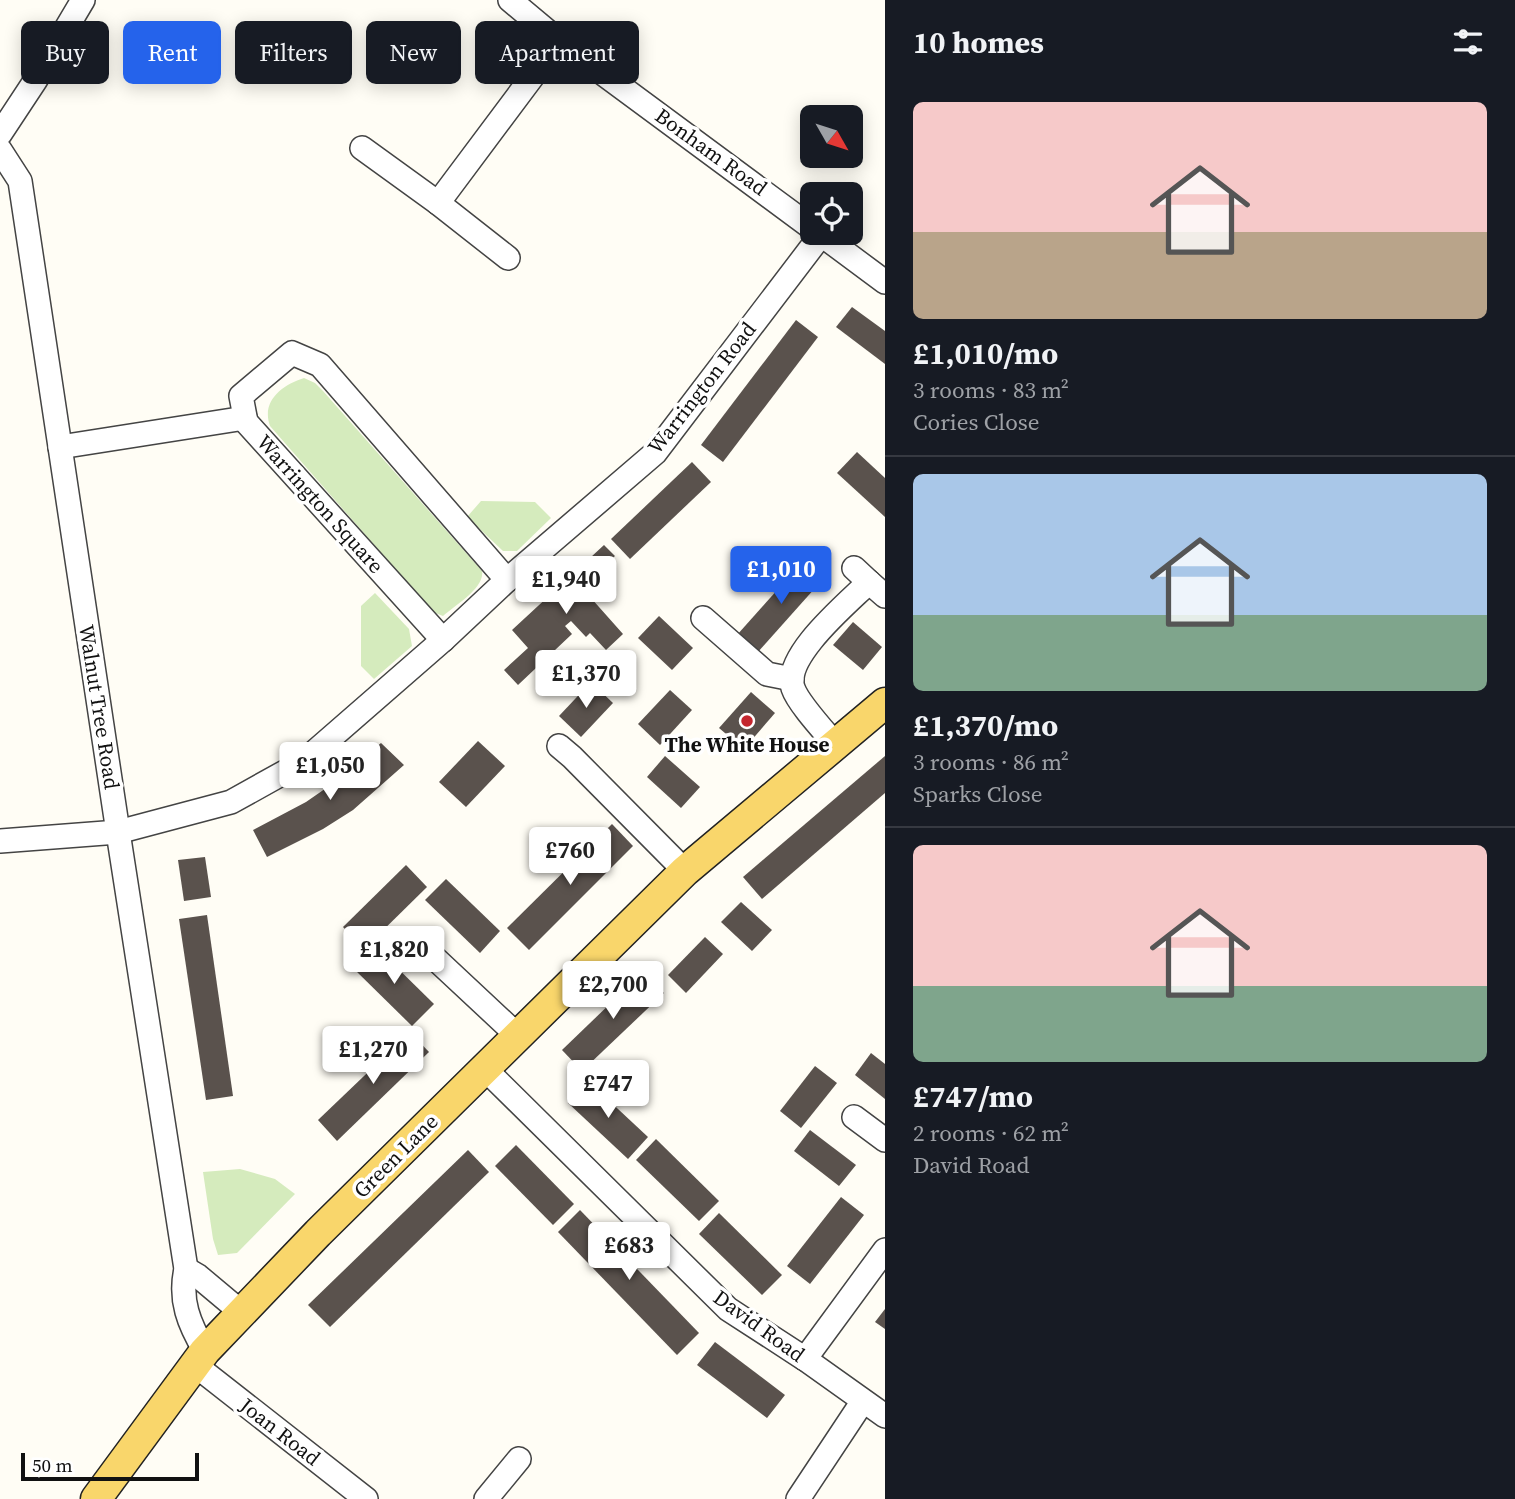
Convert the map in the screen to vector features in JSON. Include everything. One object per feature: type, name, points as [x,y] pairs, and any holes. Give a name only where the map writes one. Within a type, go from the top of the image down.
[{"type":"main road","name":"Green Lane","points":[[96,1499],[200,1358],[242,1312],[517,1035],[685,871],[885,703]]},
{"type":"street","points":[[0,134],[83,0]]},
{"type":"street","name":"Bonham Road","points":[[510,0],[535,21]]},
{"type":"street","points":[[438,203],[527,84]]},
{"type":"street","name":"Bonham Road","points":[[617,84],[800,219]]},
{"type":"street","points":[[362,148],[508,258]]},
{"type":"street","name":"Walnut Tree Road","points":[[0,150],[20,181],[186,1269],[183,1286],[185,1306],[200,1358]]},
{"type":"street","name":"Warrington Road","points":[[0,841],[118,832],[230,802],[303,762],[443,640],[507,580],[655,453],[807,245]]},
{"type":"street","name":"Bonham Road","points":[[835,245],[885,282]]},
{"type":"street","name":"Warrington Square","points":[[443,640],[246,422],[241,396],[292,352],[320,365],[507,580]]},
{"type":"street","points":[[60,447],[245,418]]},
{"type":"street","points":[[835,744],[793,689],[793,670],[808,644],[870,582]]},
{"type":"street","points":[[703,618],[767,674],[792,679]]},
{"type":"street","points":[[559,746],[685,871]]},
{"type":"street","points":[[426,950],[517,1035]]},
{"type":"street","name":"David Road","points":[[484,1068],[728,1309],[885,1416]]},
{"type":"street","points":[[854,1117],[885,1140]]},
{"type":"street","points":[[805,1359],[885,1250]]},
{"type":"street","points":[[186,1269],[242,1312]]},
{"type":"street","name":"Joan Road","points":[[200,1358],[366,1499]]},
{"type":"street","points":[[798,1499],[861,1400]]},
{"type":"street","points":[[486,1499],[519,1458]]},
{"type":"green space","points":[[304,378],[323,391],[482,571],[482,577],[474,590],[443,616],[433,612],[270,426],[268,409],[275,395]]},
{"type":"green space","points":[[481,501],[535,502],[551,518],[517,551],[503,551],[467,517]]},
{"type":"green space","points":[[375,593],[409,629],[412,646],[374,679],[361,666],[361,606]]},
{"type":"green space","points":[[240,1169],[275,1179],[295,1194],[237,1253],[218,1255],[203,1172]]},
{"type":"building","points":[[852,307],[885,331],[885,364],[836,327]]},
{"type":"building","points":[[796,320],[818,337],[723,462],[701,445]]},
{"type":"building","points":[[857,452],[885,478],[885,517],[837,473]]},
{"type":"building","points":[[692,462],[711,482],[630,559],[611,539]]},
{"type":"building","points":[[604,545],[615,556],[606,564],[616,574],[591,598],[623,634],[606,650],[590,633],[586,637],[571,621],[565,626],[572,634],[518,685],[504,670],[528,648],[512,630]]},
{"type":"building","points":[[804,560],[824,578],[757,653],[737,635]]},
{"type":"building","points":[[659,616],[693,648],[672,670],[638,638]]},
{"type":"building","points":[[853,622],[882,647],[863,670],[833,645]]},
{"type":"building","points":[[591,682],[613,703],[581,737],[559,716]]},
{"type":"building","points":[[670,690],[692,710],[660,745],[638,724]]},
{"type":"building","name":"The White House","points":[[751,692],[775,713],[744,749],[719,728]]},
{"type":"building","points":[[478,741],[505,766],[466,807],[439,782]]},
{"type":"building","points":[[381,743],[404,765],[353,810],[323,829],[267,857],[253,830],[306,802]]},
{"type":"building","points":[[665,756],[700,787],[681,808],[647,777]]},
{"type":"building","points":[[885,756],[885,793],[762,899],[743,877]]},
{"type":"building","points":[[612,824],[633,846],[529,950],[507,928]]},
{"type":"building","points":[[205,857],[211,897],[184,901],[178,860]]},
{"type":"building","points":[[406,865],[427,887],[364,949],[343,927]]},
{"type":"building","points":[[446,879],[500,931],[480,953],[425,900]]},
{"type":"building","points":[[741,902],[772,930],[752,951],[721,922]]},
{"type":"building","points":[[207,915],[233,1096],[206,1100],[179,919]]},
{"type":"building","points":[[705,937],[723,954],[686,993],[668,975]]},
{"type":"building","points":[[376,947],[434,1004],[412,1026],[354,969]]},
{"type":"building","points":[[643,972],[664,993],[582,1071],[562,1050]]},
{"type":"building","points":[[410,1032],[429,1052],[337,1141],[318,1120]]},
{"type":"building","points":[[871,1053],[885,1064],[885,1099],[855,1075]]},
{"type":"building","points":[[815,1066],[837,1083],[801,1128],[780,1111]]},
{"type":"building","points":[[588,1081],[648,1137],[628,1159],[568,1103]]},
{"type":"building","points":[[810,1130],[856,1165],[839,1186],[794,1151]]},
{"type":"building","points":[[656,1139],[719,1201],[699,1221],[636,1160]]},
{"type":"building","points":[[516,1145],[574,1204],[553,1225],[495,1166]]},
{"type":"building","points":[[468,1150],[489,1172],[330,1327],[308,1305]]},
{"type":"building","points":[[841,1197],[864,1215],[810,1284],[787,1266]]},
{"type":"building","points":[[580,1210],[699,1333],[677,1355],[558,1232]]},
{"type":"building","points":[[719,1213],[782,1275],[762,1295],[699,1234]]},
{"type":"building","points":[[885,1309],[885,1329],[875,1322]]},
{"type":"building","points":[[715,1342],[785,1395],[767,1418],[697,1365]]},
{"type":"place","name":"The White House","points":[[747,721]]}]
